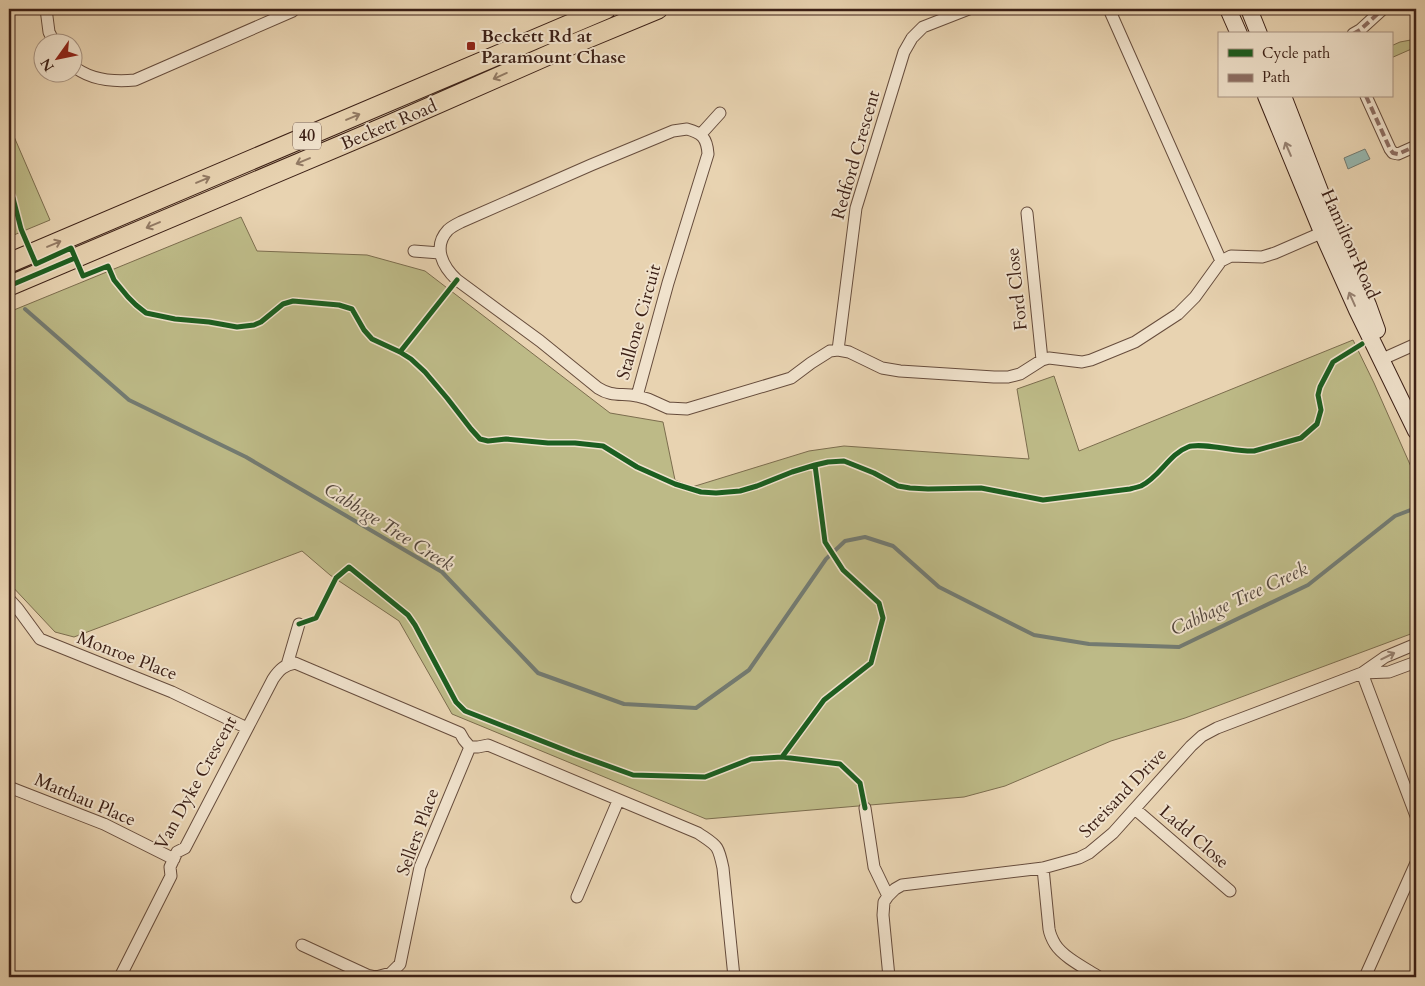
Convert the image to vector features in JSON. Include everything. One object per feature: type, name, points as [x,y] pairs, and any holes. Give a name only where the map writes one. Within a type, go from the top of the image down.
[{"type":"main road","name":"Beckett Road","points":[[9,263],[606,9]]},
{"type":"main road","name":"Beckett Road","points":[[9,286],[658,9]]},
{"type":"main road","points":[[1228,9],[1238,32]]},
{"type":"main road","points":[[1249,9],[1258,32]]},
{"type":"main road","name":"Hamilton Road","points":[[1267,98],[1329,230],[1368,305],[1404,405]]},
{"type":"main road","name":"Hamilton Road","points":[[1284,98],[1357,310],[1416,431]]},
{"type":"street","points":[[46,9],[49,32]]},
{"type":"street","name":"Redford Crescent","points":[[838,350],[856,208],[904,52],[912,38],[923,27],[969,9]]},
{"type":"street","points":[[1109,9],[1221,261]]},
{"type":"street","points":[[1356,32],[1383,9]]},
{"type":"street","points":[[82,71],[98,78],[116,82],[135,80],[293,11]]},
{"type":"street","points":[[1367,98],[1393,153],[1398,154],[1416,146]]},
{"type":"street","points":[[414,251],[440,253],[440,243],[444,234],[461,222],[673,131],[686,129],[697,131],[701,134],[720,113]]},
{"type":"street","name":"Stallone Circuit","points":[[440,253],[450,273],[458,280],[540,341],[598,388],[607,394],[637,396],[673,265],[706,163],[708,144],[701,134]]},
{"type":"street","name":"Ford Close","points":[[1027,213],[1042,360]]},
{"type":"street","points":[[637,396],[668,408],[687,408],[791,378],[818,359],[838,350],[849,352],[882,368],[900,371],[994,377],[1008,377],[1020,374],[1042,360],[1049,358],[1082,362],[1091,360],[1135,342],[1178,314],[1195,297],[1221,261],[1231,256],[1262,257],[1329,230]]},
{"type":"street","points":[[1387,358],[1416,344]]},
{"type":"street","name":"Monroe Place","points":[[9,599],[40,640],[172,692],[248,728]]},
{"type":"street","name":"Van Dyke Crescent","points":[[120,977],[171,876],[170,867],[177,852],[185,848],[273,679],[279,670],[287,665],[298,624]]},
{"type":"street","name":"Streisand Drive","points":[[888,896],[902,885],[1042,868],[1079,858],[1089,853],[1113,833],[1202,736],[1235,720],[1362,673],[1384,656],[1416,644]]},
{"type":"street","name":"Streisand Drive","points":[[1362,673],[1389,672],[1416,662]]},
{"type":"street","points":[[287,665],[295,664],[308,668],[460,734],[470,747],[478,748],[488,745],[698,832],[720,850],[734,977]]},
{"type":"street","points":[[1362,673],[1416,816]]},
{"type":"street","name":"Sellers Place","points":[[302,945],[367,975],[376,977],[391,973],[400,964],[420,867],[470,747]]},
{"type":"street","name":"Matthau Place","points":[[9,787],[104,824],[174,859]]},
{"type":"street","points":[[577,897],[618,800]]},
{"type":"street","points":[[865,808],[874,867],[888,896],[884,902],[883,914],[889,977]]},
{"type":"street","name":"Ladd Close","points":[[1135,809],[1230,891]]},
{"type":"street","points":[[1365,977],[1416,863]]},
{"type":"street","points":[[1042,868],[1051,938],[1063,953],[1099,977]]},
{"type":"shaded area","points":[[1416,39],[1416,47],[1392,58],[1392,46]]},
{"type":"shaded area","points":[[9,125],[50,220],[9,237]]},
{"type":"shaded area","points":[[241,217],[257,251],[367,255],[425,271],[610,413],[663,422],[675,480],[692,487],[809,451],[844,446],[1029,459],[1017,389],[1054,376],[1079,451],[1353,340],[1416,478],[1416,632],[1185,718],[1111,741],[1005,786],[964,797],[706,819],[452,714],[399,621],[330,575],[302,551],[74,637],[55,632],[9,583],[9,312]]},
{"type":"water","points":[[1365,149],[1370,159],[1348,169],[1344,158]]},
{"type":"waterway","name":"Cabbage Tree Creek","points":[[25,309],[129,400],[246,457],[442,572],[538,673],[624,704],[696,708],[749,670],[826,559],[845,541],[865,537],[893,546],[939,587],[1034,635],[1089,644],[1179,647],[1308,585],[1395,516],[1416,508]]},
{"type":"marked path","points":[[1356,32],[1383,9]]},
{"type":"marked path","points":[[1367,98],[1393,153],[1398,154],[1416,146]]},
{"type":"cycle path","points":[[9,190],[21,229],[36,264],[71,248],[83,276],[108,266],[114,280],[128,297],[146,313],[175,319],[237,327],[254,325],[261,322],[283,304],[293,301],[339,305],[352,309],[364,330],[372,339],[400,352],[425,372],[480,439],[488,441],[506,439],[603,446],[637,467],[675,484],[701,492],[740,491],[815,465],[844,461],[874,473],[898,486],[910,488],[981,488],[1043,500],[1130,489],[1148,482],[1175,455],[1188,447],[1201,446],[1254,451],[1301,438],[1317,424],[1321,410],[1318,395],[1320,387],[1333,362],[1362,344]]},
{"type":"cycle path","points":[[9,286],[75,258]]},
{"type":"cycle path","points":[[400,352],[457,280]]},
{"type":"cycle path","points":[[782,757],[824,700],[871,663],[883,618],[879,603],[843,570],[825,542],[815,465]]},
{"type":"cycle path","points":[[299,624],[316,618],[336,578],[349,567],[408,615],[456,702],[465,711],[633,775],[705,777],[751,759],[782,757],[840,764],[860,783],[865,808]]},
{"type":"place","name":"Beckett Rd at Paramount Chase","points":[[471,46]]}]
